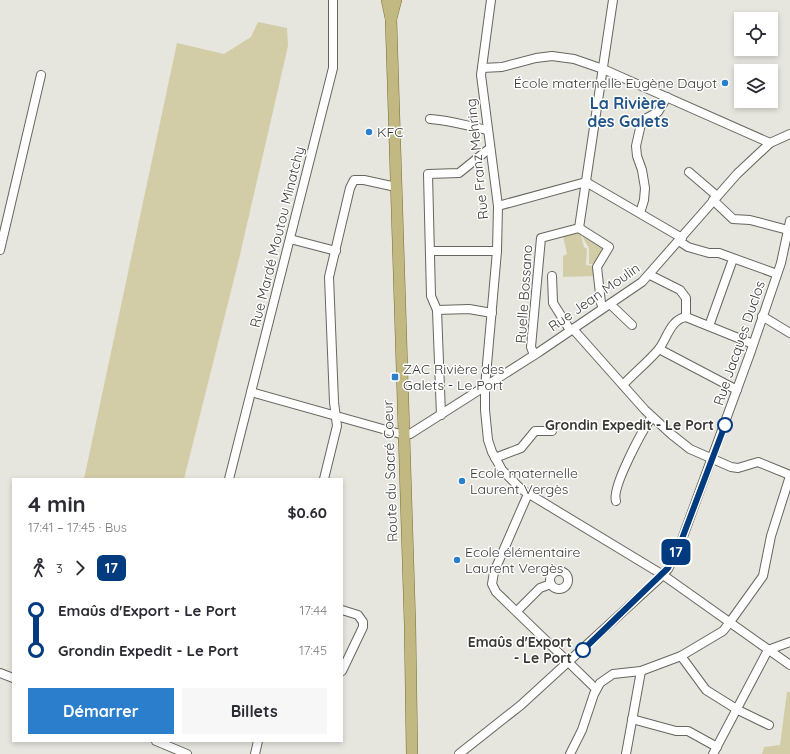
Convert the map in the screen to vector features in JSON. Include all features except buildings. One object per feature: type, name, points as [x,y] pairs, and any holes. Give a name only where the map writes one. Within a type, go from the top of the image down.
[{"type":"main road","name":"Route du Sacré Coeur","points":[[386,0],[391,19],[412,754]]},
{"type":"main road","name":"Route du Sacré Coeur","points":[[391,19],[396,0]]},
{"type":"street","name":"Rue Mardé Moutou Minatchy","points":[[229,478],[333,68],[333,0]]},
{"type":"street","name":"Rue Franz Mehring","points":[[491,0],[481,75],[498,206],[497,251],[485,387],[488,440],[495,458],[512,481],[528,494],[663,575],[790,665]]},
{"type":"street","points":[[613,0],[579,228],[609,247],[597,267],[601,303],[632,325]]},
{"type":"street","points":[[482,68],[502,67],[536,58],[552,56],[574,59],[603,68],[770,143]]},
{"type":"street","points":[[0,250],[41,75]]},
{"type":"street","points":[[640,213],[644,200],[645,188],[642,170],[635,151],[638,134],[641,124],[645,119],[658,112],[667,96]]},
{"type":"street","points":[[430,119],[450,120],[466,126],[487,130]]},
{"type":"street","name":"Rue Jean Moulin","points":[[404,435],[410,434],[441,415],[632,290],[650,275],[715,198],[770,143],[790,134]]},
{"type":"street","points":[[441,415],[437,310],[431,296],[428,174],[459,172],[490,148]]},
{"type":"street","points":[[689,172],[715,198],[733,219],[750,220],[788,230]]},
{"type":"street","points":[[324,478],[337,426],[329,277],[350,188],[354,180],[364,180],[396,188]]},
{"type":"street","points":[[498,206],[586,182],[640,213],[680,239],[688,247],[709,253],[720,253],[777,274]]},
{"type":"street","name":"Rue Jacques Duclos","points":[[459,754],[521,705],[570,662],[663,575],[668,568],[680,544],[737,390],[777,274],[790,221]]},
{"type":"street","name":"Ruelle Bossano","points":[[534,355],[531,347],[541,238],[579,228]]},
{"type":"street","points":[[290,239],[336,251]]},
{"type":"street","points":[[430,251],[497,251]]},
{"type":"street","points":[[710,326],[733,259]]},
{"type":"street","points":[[650,275],[680,290],[686,298],[686,317]]},
{"type":"street","points":[[552,276],[553,303],[571,329],[652,417],[690,449],[711,460],[731,467],[738,468],[758,462],[790,475],[771,536],[764,576],[723,631],[681,656],[641,671],[614,674],[600,683],[596,689],[582,730],[570,754]]},
{"type":"street","points":[[437,310],[469,309],[492,314]]},
{"type":"street","points":[[762,316],[790,333]]},
{"type":"street","points":[[623,385],[659,349],[675,322],[680,317],[686,317],[753,344]]},
{"type":"street","points":[[659,349],[737,390]]},
{"type":"street","points":[[251,392],[404,435]]},
{"type":"street","points":[[616,502],[616,491],[629,458],[652,417]]},
{"type":"street","points":[[495,458],[521,448],[535,431],[552,430]]},
{"type":"street","points":[[528,494],[492,578],[492,584],[496,592],[570,662],[596,689]]},
{"type":"street","points":[[517,611],[540,588],[551,584]]},
{"type":"street","points":[[343,610],[360,616],[363,625],[343,669]]},
{"type":"street","points":[[632,719],[676,731],[688,731],[715,750],[738,710],[768,650],[790,642]]},
{"type":"street","points":[[681,656],[706,690],[738,710],[769,725]]},
{"type":"street","points":[[626,754],[641,671]]},
{"type":"street","points":[[0,673],[12,678]]},
{"type":"street","points":[[159,742],[187,754]]},
{"type":"street","points":[[255,754],[258,742]]},
{"type":"shaded area","points":[[258,22],[287,28],[288,46],[239,259],[184,478],[84,478],[177,43],[224,54],[251,37]]},
{"type":"shaded area","points":[[582,230],[601,243],[605,251],[596,264],[589,264],[589,248],[583,238]]},
{"type":"shaded area","points":[[580,232],[584,247],[587,249],[586,265],[594,266],[594,276],[563,277],[563,256],[567,254],[563,236]]},
{"type":"shaded area","points":[[787,692],[790,692],[790,754],[762,754],[764,747],[780,745]]},
{"type":"bus line","name":"17","points":[[583,650],[663,575],[668,568],[680,544],[725,425]]},
{"type":"place","name":"École maternelle Eugène Dayot","points":[[725,83]]},
{"type":"place","name":"KFC","points":[[369,132]]},
{"type":"place","name":"ZAC Rivière des Galets - Le Port","points":[[395,377]]},
{"type":"place","name":"Grondin Expedit - Le Port","points":[[725,425]]},
{"type":"place","name":"Ecole maternelle Laurent Vergès","points":[[462,481]]},
{"type":"place","name":"Ecole élémentaire Laurent Vergès","points":[[457,560]]},
{"type":"place","name":"Emaûs d'Export - Le Port","points":[[583,650]]},
{"type":"district","name":"La Rivière des Galets","points":[[628,112]]}]
